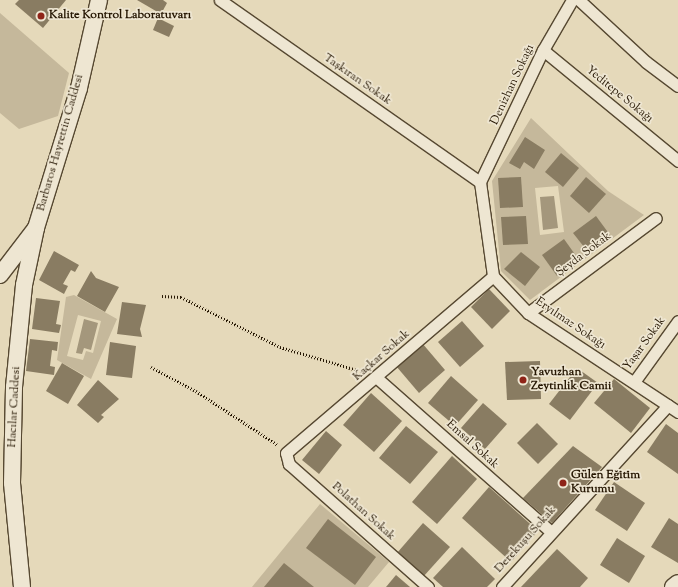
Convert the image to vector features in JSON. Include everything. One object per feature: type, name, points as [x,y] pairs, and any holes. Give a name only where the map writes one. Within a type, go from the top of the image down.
[{"type":"street","name":"Barbaros Hayrettin Caddesi","points":[[0,275],[36,228],[79,88],[98,0]]},
{"type":"street","name":"Taşkıran Sokak","points":[[220,0],[480,182]]},
{"type":"street","name":"Denizhan Sokağı","points":[[480,182],[543,50],[572,0]]},
{"type":"street","points":[[579,0],[646,62],[678,86]]},
{"type":"street","name":"Yeditepe Sokağı","points":[[543,50],[678,161]]},
{"type":"street","points":[[480,182],[493,276]]},
{"type":"street","name":"Şeyda Sokak","points":[[528,313],[656,218]]},
{"type":"street","name":"Hacılar Caddesi","points":[[22,587],[12,483],[14,387],[24,285],[36,228]]},
{"type":"street","name":"Eryılmaz Sokağı","points":[[493,276],[528,313],[678,412]]},
{"type":"street","name":"Kaçkar Sokak","points":[[286,453],[377,378],[493,276]]},
{"type":"street","name":"Yaşar Sokak","points":[[634,382],[674,337],[678,321]]},
{"type":"street","name":"Emsal Sokak","points":[[377,378],[551,532]]},
{"type":"street","name":"Derekuşu Sokak","points":[[502,587],[668,404]]},
{"type":"street","name":"Polathan Sokak","points":[[286,453],[289,464],[428,587]]},
{"type":"street","points":[[673,587],[678,582]]},
{"type":"path","points":[[162,296],[181,297],[280,346],[349,366],[377,378]]},
{"type":"path","points":[[151,367],[268,436],[286,453]]},
{"type":"shaded area","points":[[0,13],[69,73],[58,116],[19,129],[0,113]]},
{"type":"shaded area","points":[[531,118],[608,191],[644,215],[530,300],[501,271],[492,181]],"holes":[[[558,186],[564,232],[540,235],[535,188]]]},
{"type":"shaded area","points":[[554,196],[558,228],[543,230],[540,197]]},
{"type":"shaded area","points":[[74,295],[117,319],[91,379],[57,360],[66,297]],"holes":[[[78,315],[101,321],[93,353],[86,351],[83,360],[67,356]]]},
{"type":"shaded area","points":[[84,319],[98,323],[91,350],[84,348],[82,354],[76,353]]},
{"type":"shaded area","points":[[320,504],[389,562],[368,587],[252,587]]},
{"type":"building","name":"Kalite Kontrol Laboratuvarı","points":[[19,0],[66,0],[43,28],[15,4]]},
{"type":"building","points":[[137,0],[163,0],[167,3],[161,14]]},
{"type":"building","points":[[158,18],[174,26],[169,37],[153,30]]},
{"type":"building","points":[[525,137],[545,150],[534,169],[524,162],[520,169],[509,163]]},
{"type":"building","points":[[561,153],[579,168],[563,187],[545,172]]},
{"type":"building","points":[[521,177],[523,207],[500,208],[498,178]]},
{"type":"building","points":[[586,177],[606,194],[589,213],[570,196]]},
{"type":"building","points":[[526,216],[528,244],[503,245],[501,217]]},
{"type":"building","points":[[596,216],[610,235],[588,252],[573,233]]},
{"type":"building","points":[[564,239],[579,260],[557,276],[542,255]]},
{"type":"building","points":[[54,251],[79,265],[75,272],[71,270],[63,284],[68,286],[64,294],[39,280]]},
{"type":"building","points":[[521,252],[540,267],[525,286],[504,269]]},
{"type":"building","points":[[91,271],[96,278],[119,287],[105,312],[77,296]]},
{"type":"building","points":[[489,289],[510,311],[492,329],[471,307]]},
{"type":"building","points":[[36,298],[60,301],[56,324],[61,325],[59,333],[32,329]]},
{"type":"building","points":[[122,302],[146,305],[140,329],[142,337],[117,334]]},
{"type":"building","points":[[462,321],[484,346],[460,367],[438,342]]},
{"type":"building","points":[[30,339],[58,342],[57,351],[52,350],[50,366],[55,367],[54,375],[26,371]]},
{"type":"building","points":[[110,342],[136,346],[132,378],[106,375]]},
{"type":"building","points":[[422,343],[445,370],[419,393],[396,366]]},
{"type":"building","name":"Yavuzhan Zeytinlik Camii","points":[[540,361],[541,399],[507,400],[505,362]]},
{"type":"building","points":[[62,363],[84,376],[68,404],[46,391]]},
{"type":"building","points":[[577,368],[598,383],[570,420],[549,404]]},
{"type":"building","points":[[451,376],[478,400],[455,426],[428,403]]},
{"type":"building","points":[[614,379],[650,408],[631,433],[594,403]]},
{"type":"building","points":[[98,380],[119,399],[101,415],[104,417],[98,423],[77,405]]},
{"type":"building","points":[[371,393],[402,421],[374,452],[343,425]]},
{"type":"building","points":[[483,403],[507,424],[485,449],[461,428]]},
{"type":"building","points":[[537,423],[558,444],[538,464],[517,443]]},
{"type":"building","points":[[666,424],[678,433],[678,474],[647,452]]},
{"type":"building","points":[[406,426],[438,452],[410,484],[379,458]]},
{"type":"building","points":[[326,431],[342,445],[319,474],[302,460]]},
{"type":"building","name":"Gülen Eği̇ti̇m Kurumu","points":[[573,446],[602,467],[552,523],[523,498]]},
{"type":"building","points":[[452,456],[477,479],[437,524],[412,502]]},
{"type":"building","points":[[614,482],[645,503],[627,531],[595,510]]},
{"type":"building","points":[[489,487],[538,531],[511,562],[462,518]]},
{"type":"building","points":[[669,518],[678,524],[678,563],[651,547]]},
{"type":"building","points":[[328,519],[376,557],[355,585],[306,548]]},
{"type":"building","points":[[423,523],[450,547],[423,577],[397,553]]},
{"type":"building","points":[[617,538],[645,556],[629,583],[600,565]]},
{"type":"building","points":[[462,547],[495,579],[487,587],[443,587],[433,578]]},
{"type":"building","points":[[557,549],[588,578],[580,587],[521,587]]},
{"type":"building","points":[[284,563],[314,587],[264,587]]},
{"type":"building","points":[[396,575],[410,587],[386,587]]},
{"type":"place","name":"Kalite Kontrol Laboratuvarı","points":[[41,16]]},
{"type":"place","name":"Yavuzhan Zeytinlik Camii","points":[[523,380]]},
{"type":"place","name":"Gülen Eği̇ti̇m Kurumu","points":[[563,483]]}]
